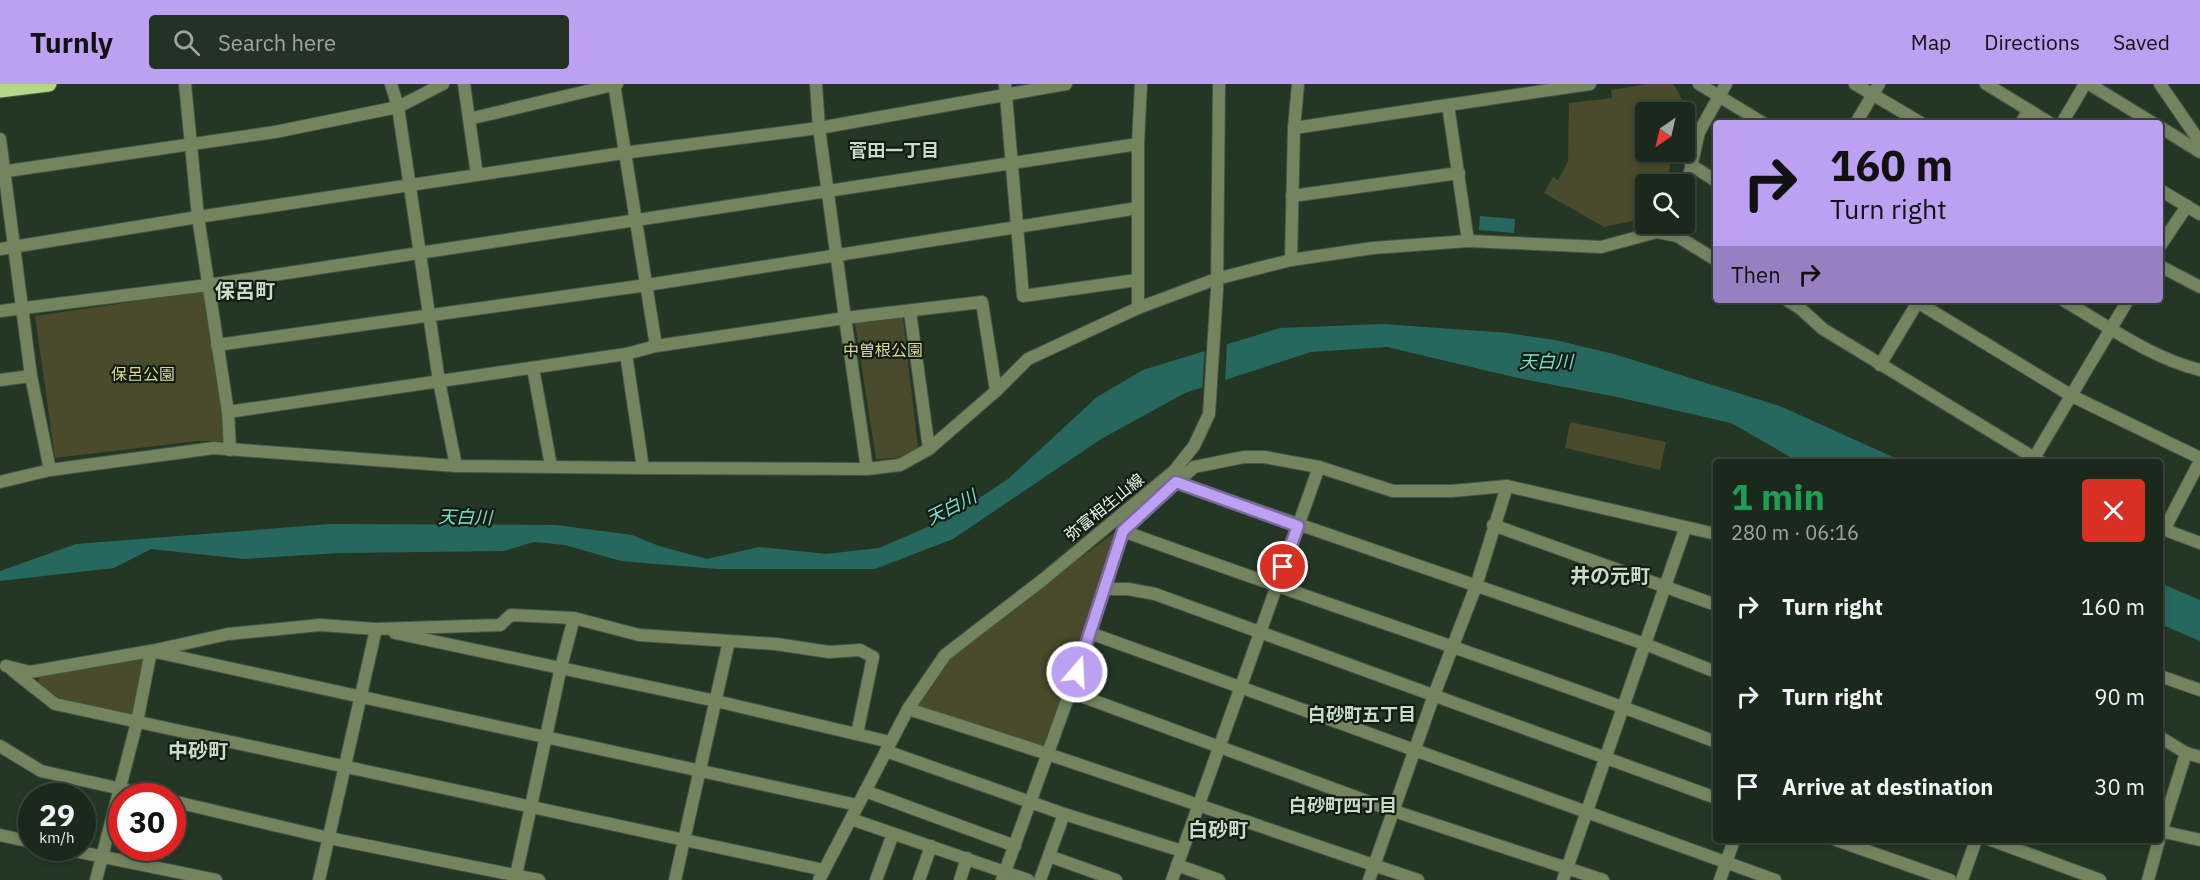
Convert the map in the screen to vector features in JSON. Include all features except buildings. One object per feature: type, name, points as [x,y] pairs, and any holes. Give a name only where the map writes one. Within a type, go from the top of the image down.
[{"type":"main road","points":[[0,90],[49,84]]},
{"type":"street","points":[[185,84],[198,217],[228,412],[230,450]]},
{"type":"street","points":[[391,84],[398,107],[439,381],[456,466]]},
{"type":"street","points":[[2,171],[275,132],[398,107],[443,84]]},
{"type":"street","points":[[464,84],[477,175]]},
{"type":"street","points":[[469,119],[615,84],[623,153],[637,220],[656,346]]},
{"type":"street","points":[[816,84],[819,128],[836,257],[867,469]]},
{"type":"street","points":[[6,248],[623,153],[819,128],[1005,88],[1066,84]]},
{"type":"street","points":[[1138,308],[1138,144],[1141,84]]},
{"type":"street","name":"弥富相生山線","points":[[822,877],[908,709],[945,655],[1045,578],[1174,471],[1194,446],[1209,414],[1216,284],[1219,84]]},
{"type":"street","points":[[1291,260],[1294,128],[1298,84]]},
{"type":"street","points":[[1294,128],[1549,87],[1590,84]]},
{"type":"street","points":[[1699,84],[1758,120]]},
{"type":"street","points":[[1689,174],[1699,132],[1717,95],[1726,84]]},
{"type":"street","points":[[1855,84],[1876,89],[1917,120]]},
{"type":"street","points":[[1986,84],[2045,120]]},
{"type":"street","points":[[2064,120],[2087,84],[2148,120]]},
{"type":"street","points":[[2160,84],[2200,142]]},
{"type":"street","points":[[1005,88],[1023,296],[1137,280]]},
{"type":"street","points":[[1858,120],[1876,89]]},
{"type":"street","points":[[1448,105],[1468,241]]},
{"type":"street","points":[[2023,120],[2029,110]]},
{"type":"street","points":[[2163,129],[2200,152]]},
{"type":"street","points":[[0,139],[6,248],[21,308],[31,376],[50,470]]},
{"type":"street","points":[[0,311],[208,285],[1138,144]]},
{"type":"street","points":[[1691,165],[1713,179]]},
{"type":"street","points":[[1292,196],[1458,173]]},
{"type":"street","points":[[2163,192],[2200,214]]},
{"type":"street","points":[[2163,242],[2187,206]]},
{"type":"street","points":[[217,345],[429,317],[836,257],[1138,208]]},
{"type":"street","points":[[0,482],[50,470],[214,448],[456,466],[867,469],[900,465],[929,449],[996,391],[1028,359],[1138,308],[1291,260],[1372,248],[1468,241],[1601,247],[1646,234]]},
{"type":"street","points":[[1683,234],[1713,258]]},
{"type":"street","points":[[2163,268],[2200,287]]},
{"type":"street","points":[[228,412],[626,354],[656,346],[845,318],[982,302],[996,391]]},
{"type":"street","points":[[1791,303],[1823,329],[2036,459]]},
{"type":"street","points":[[1880,365],[1916,303]]},
{"type":"street","points":[[1920,303],[2072,396],[2200,459],[2163,527]]},
{"type":"street","points":[[2068,303],[2112,329],[2184,366],[2200,370]]},
{"type":"street","points":[[2039,459],[2126,303]]},
{"type":"street","points":[[910,312],[929,449]]},
{"type":"street","points":[[626,354],[643,468]]},
{"type":"street","points":[[533,368],[551,466]]},
{"type":"street","points":[[0,380],[31,376]]},
{"type":"street","points":[[1004,876],[1106,589],[1123,531],[1194,467],[1244,457],[1281,458],[1319,467],[1393,491],[1452,491],[1507,486],[1685,529],[1713,534]]},
{"type":"street","points":[[1172,880],[1319,467]]},
{"type":"street","points":[[1176,482],[1645,644],[1713,671]]},
{"type":"street","points":[[1369,880],[1434,696],[1476,586],[1493,525],[1507,486]]},
{"type":"street","points":[[1493,525],[1713,604]]},
{"type":"street","points":[[1566,874],[1685,529]]},
{"type":"street","points":[[2163,529],[2200,543]]},
{"type":"street","points":[[1123,531],[1713,741]]},
{"type":"street","points":[[1106,589],[1128,589],[1155,594],[1713,797]]},
{"type":"street","points":[[3,667],[30,672],[151,651],[228,633],[320,625],[376,629],[500,625],[511,615],[574,618],[639,635],[729,641],[829,652],[860,650],[873,657],[857,734]]},
{"type":"street","points":[[516,877],[561,667],[574,618]]},
{"type":"street","points":[[376,629],[561,667],[857,734],[1064,814],[1182,851]]},
{"type":"street","points":[[319,880],[376,629]]},
{"type":"street","points":[[1090,633],[1241,686],[1586,814],[1775,880]]},
{"type":"street","points":[[675,880],[729,641]]},
{"type":"street","points":[[151,651],[362,695],[857,805]]},
{"type":"street","points":[[122,783],[138,722],[151,651]]},
{"type":"street","points":[[3,667],[55,704],[346,765],[683,840],[822,877]]},
{"type":"street","points":[[2163,677],[2200,690]]},
{"type":"street","points":[[1070,692],[1566,874],[1603,880]]},
{"type":"street","points":[[908,709],[1048,752],[1198,806],[1418,880]]},
{"type":"street","points":[[2163,739],[2186,753],[2200,757]]},
{"type":"street","points":[[0,746],[41,771],[108,786]]},
{"type":"street","points":[[2163,826],[2186,753]]},
{"type":"street","points":[[865,791],[1015,846]]},
{"type":"street","points":[[186,804],[329,838],[538,880]]},
{"type":"street","points":[[1040,880],[1064,814]]},
{"type":"street","points":[[851,819],[967,858],[1004,876],[1028,880]]},
{"type":"street","points":[[876,880],[893,834]]},
{"type":"street","points":[[2163,835],[2200,840]]},
{"type":"street","points":[[96,880],[108,836]]},
{"type":"street","points":[[2,839],[18,841]]},
{"type":"street","points":[[1720,880],[1733,843]]},
{"type":"street","points":[[1845,843],[1950,880]]},
{"type":"street","points":[[1962,880],[1975,843]]},
{"type":"street","points":[[1999,843],[2100,880]]},
{"type":"street","points":[[2148,880],[2158,843]]},
{"type":"street","points":[[919,880],[931,846]]},
{"type":"street","points":[[96,854],[216,880]]},
{"type":"street","points":[[1049,856],[1116,880]]},
{"type":"street","points":[[960,880],[967,858]]},
{"type":"street","points":[[1177,865],[1219,880]]},
{"type":"green space","points":[[1647,84],[1673,84],[1682,102],[1635,102],[1635,162],[1671,162],[1668,174],[1635,174],[1635,220],[1604,227],[1544,193],[1553,177],[1558,180],[1568,161],[1569,103],[1612,98],[1611,90]]},
{"type":"green space","name":"保呂公園","points":[[206,291],[225,441],[197,441],[55,458],[35,316]]},
{"type":"green space","name":"中曽根公園","points":[[903,318],[918,448],[897,458],[876,459],[855,323]]},
{"type":"green space","points":[[1570,422],[1666,442],[1660,470],[1565,448]]},
{"type":"green space","points":[[1122,527],[1047,749],[913,708],[946,658]]},
{"type":"green space","points":[[145,658],[134,716],[61,699],[38,683],[40,675]]},
{"type":"water","points":[[1480,216],[1515,219],[1514,233],[1479,230]]},
{"type":"water","name":"天白川","points":[[1384,324],[1508,333],[1555,340],[1614,354],[1782,407],[1897,459],[1794,459],[1731,423],[1617,397],[1518,378],[1387,347],[1311,352],[1185,393],[1101,439],[953,539],[875,569],[718,569],[621,561],[565,545],[534,542],[504,551],[339,553],[244,559],[151,549],[114,568],[0,581],[0,571],[76,544],[331,524],[556,525],[632,535],[659,546],[707,559],[759,547],[826,554],[879,548],[951,517],[1008,479],[1097,397],[1143,370],[1280,328]]},
{"type":"water","points":[[2163,584],[2200,600],[2200,641],[2163,625]]},
{"type":"pier","points":[[1227,341],[1225,383],[1202,391],[1205,348]]},
{"type":"district","name":"菅田一丁目","points":[[894,150]]},
{"type":"district","name":"保呂町","points":[[245,290]]},
{"type":"district","name":"井の元町","points":[[1610,575]]},
{"type":"district","name":"白砂町五丁目","points":[[1362,714]]},
{"type":"district","name":"中砂町","points":[[198,750]]},
{"type":"district","name":"白砂町四丁目","points":[[1343,805]]},
{"type":"district","name":"白砂町","points":[[1218,829]]},
{"type":"route","points":[[1077,672],[1106,589],[1123,531],[1176,482],[1298,526],[1283,567]]}]
